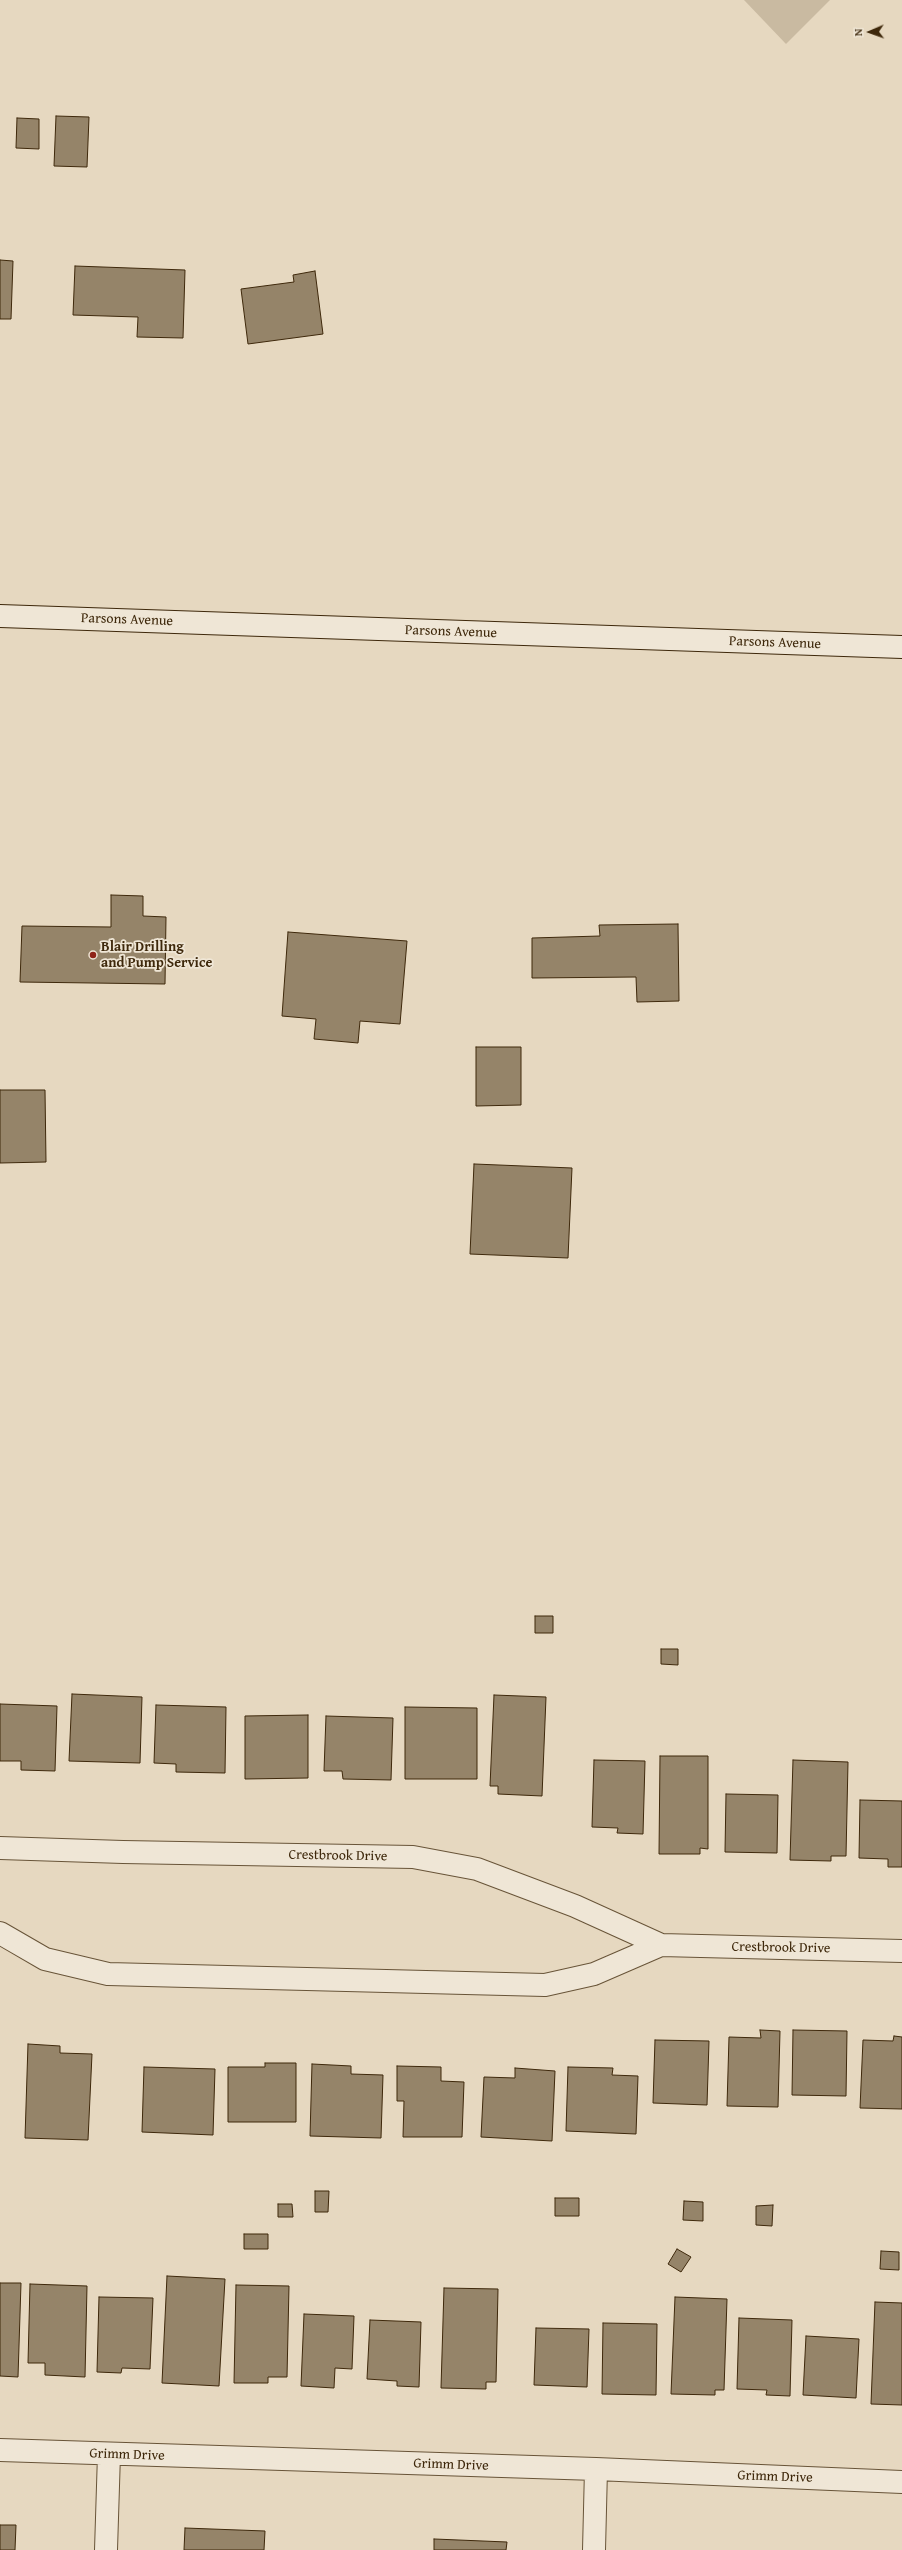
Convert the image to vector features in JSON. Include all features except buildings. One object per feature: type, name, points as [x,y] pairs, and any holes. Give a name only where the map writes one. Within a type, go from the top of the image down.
[{"type":"street","name":"Parsons Avenue","points":[[0,616],[902,648]]},
{"type":"street","name":"Crestbrook Drive","points":[[0,1848],[123,1852],[413,1857],[477,1869],[575,1906],[661,1945],[902,1951]]},
{"type":"street","name":"Crestbrook Drive","points":[[0,1933],[45,1959],[108,1974],[546,1985],[594,1974],[661,1945]]},
{"type":"street","name":"Grimm Drive","points":[[0,2450],[596,2469],[902,2482]]},
{"type":"street","points":[[106,2550],[109,2454]]},
{"type":"street","points":[[594,2550],[596,2469]]},
{"type":"shaded area","points":[[744,0],[830,0],[786,44]]},
{"type":"place","name":"Blair Drilling and Pump Service","points":[[93,955]]}]
